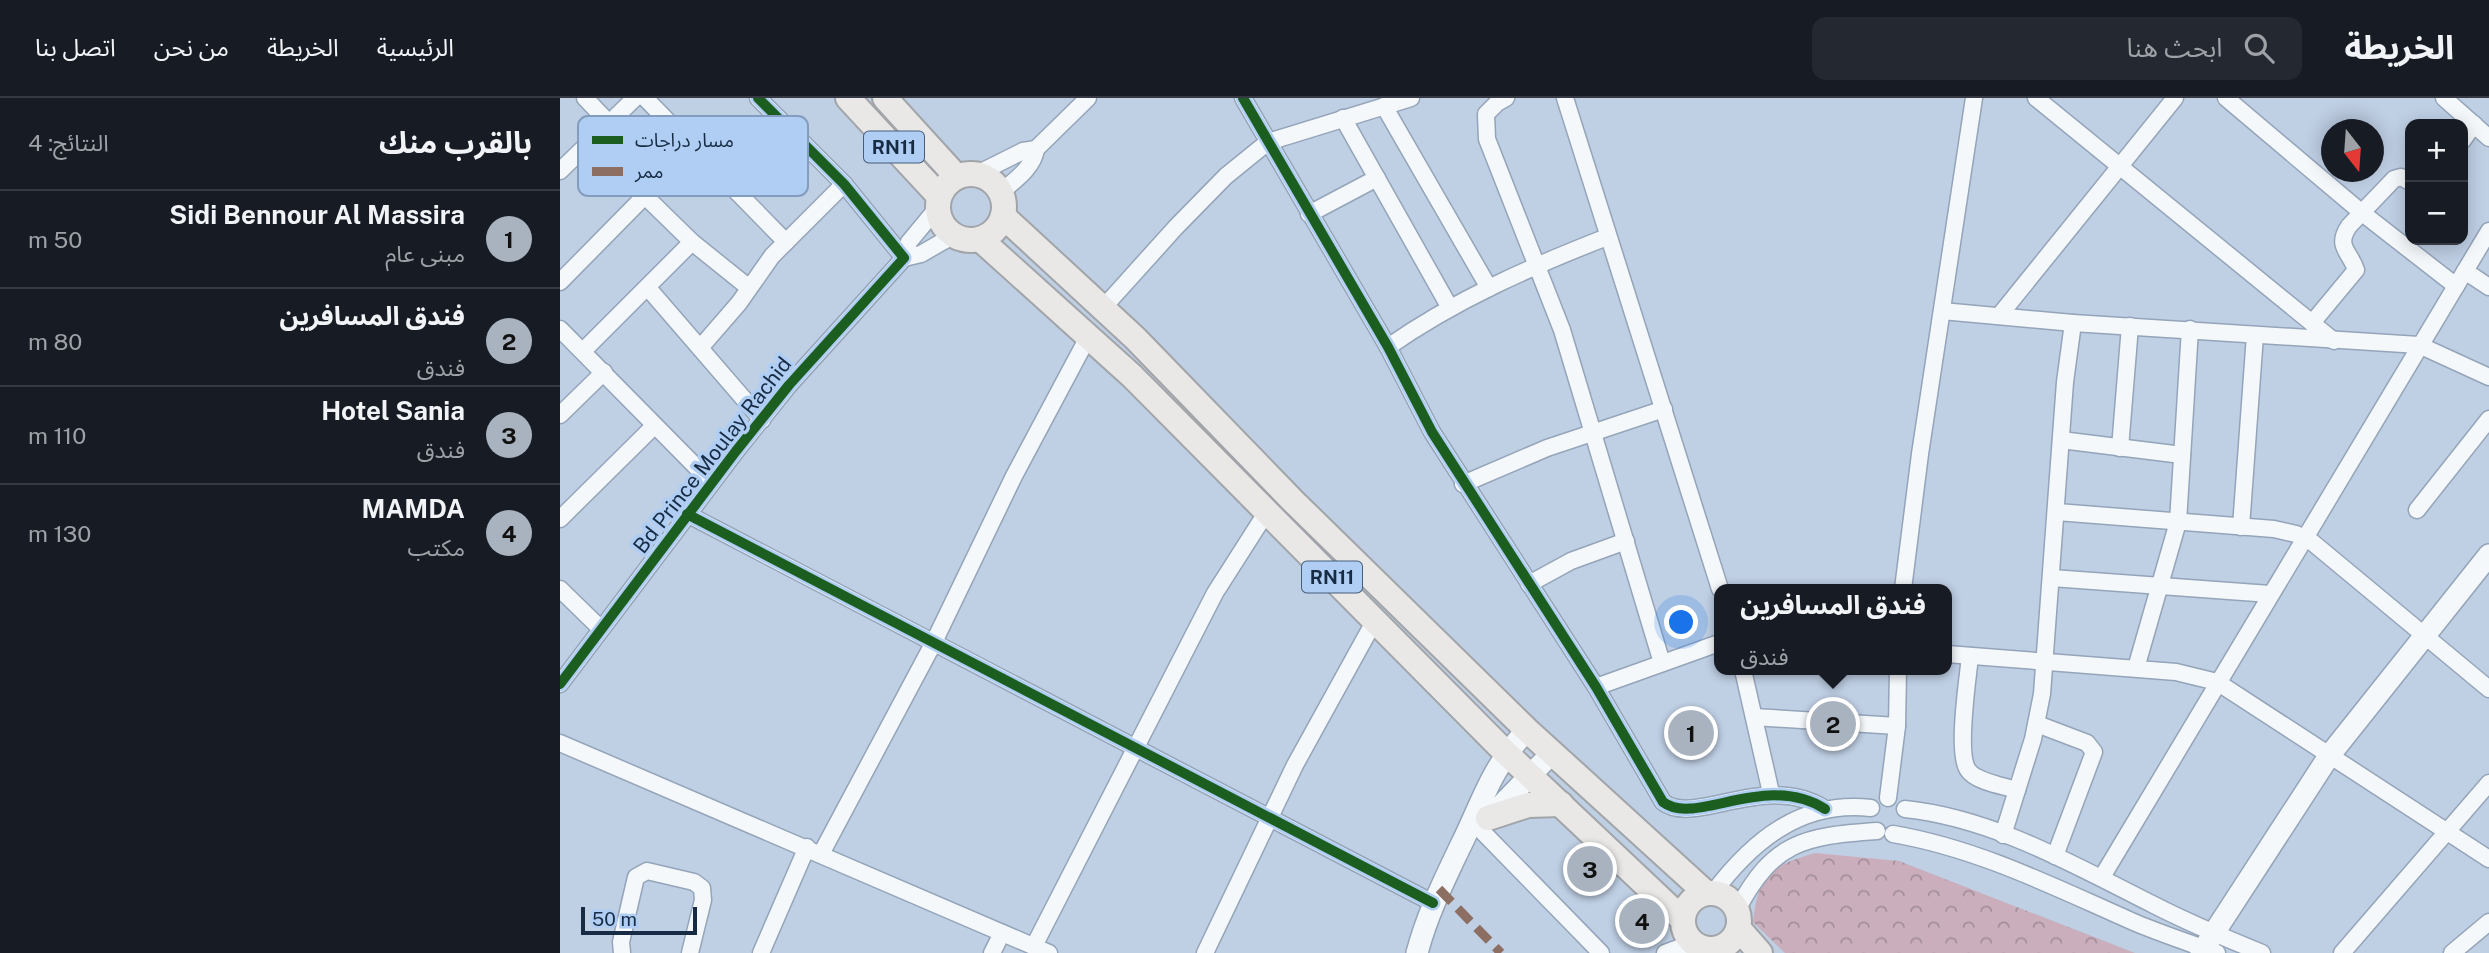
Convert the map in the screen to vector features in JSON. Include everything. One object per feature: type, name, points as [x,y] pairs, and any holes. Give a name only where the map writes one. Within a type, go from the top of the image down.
[{"type":"main road","name":"RN11","points":[[848,98],[939,202],[942,223],[954,235]]},
{"type":"main road","name":"RN11","points":[[885,98],[967,176],[995,184],[1002,204],[1294,502],[1527,730],[1710,893],[1724,895],[1760,953]]},
{"type":"main road","points":[[939,202],[946,185],[967,176]]},
{"type":"main road","points":[[954,235],[971,240],[981,239],[996,228],[1002,204]]},
{"type":"main road","name":"RN11","points":[[981,239],[1087,339],[1132,376],[1506,753],[1682,919],[1683,928],[1692,943]]},
{"type":"main road","points":[[2209,947],[2329,757],[2489,555]]},
{"type":"main road","points":[[1480,822],[1489,780],[1506,753],[1527,730]]},
{"type":"main road","points":[[1417,953],[1433,903],[1460,848],[1480,822],[1552,753]]},
{"type":"main road","points":[[1480,822],[1528,805],[1561,804]]},
{"type":"main road","points":[[1682,919],[1686,907],[1694,898],[1710,893]]},
{"type":"main road","points":[[1692,943],[1700,948],[1721,951],[1731,942],[1738,920]]},
{"type":"street","points":[[585,98],[602,116]]},
{"type":"street","points":[[616,116],[635,98]]},
{"type":"street","points":[[645,98],[663,116]]},
{"type":"street","points":[[758,98],[776,116]]},
{"type":"street","points":[[1002,204],[1034,159],[1036,149],[1088,98]]},
{"type":"street","points":[[1243,98],[1388,348],[1463,484],[1596,687],[1663,802],[1671,808],[1687,810],[1771,793],[1810,800],[1825,809]]},
{"type":"street","points":[[1103,307],[1226,176],[1268,142],[1411,98]]},
{"type":"street","points":[[1506,98],[1490,108],[1485,119],[1485,128],[1539,266],[1594,432],[1662,663]]},
{"type":"street","points":[[1565,98],[1606,237],[1664,409],[1718,584]]},
{"type":"street","points":[[1904,584],[1974,98]]},
{"type":"street","points":[[1999,316],[2175,98]]},
{"type":"street","points":[[2226,98],[2361,212],[2456,286]]},
{"type":"street","points":[[2444,98],[2489,138]]},
{"type":"street","points":[[2043,100],[2119,166],[2334,341]]},
{"type":"street","points":[[1384,106],[1489,288]]},
{"type":"street","points":[[1342,118],[1450,308]]},
{"type":"street","points":[[2468,133],[2474,124]]},
{"type":"street","points":[[808,148],[844,184],[904,258]]},
{"type":"street","points":[[967,176],[1023,151],[1036,149]]},
{"type":"street","points":[[560,172],[578,154]]},
{"type":"street","points":[[2312,323],[2354,276],[2355,265],[2342,242],[2361,212],[2394,179],[2401,177],[2405,179]]},
{"type":"street","points":[[1309,215],[1377,178]]},
{"type":"street","points":[[699,348],[740,303],[748,287],[786,242],[844,184]]},
{"type":"street","points":[[560,282],[645,196],[692,242],[748,287]]},
{"type":"street","points":[[741,196],[786,242]]},
{"type":"street","name":"Bd Prince Moulay Rachid","points":[[561,681],[711,482],[870,293],[904,258],[909,242],[939,202]]},
{"type":"street","points":[[2102,877],[2489,231]]},
{"type":"street","name":"Bd Prince Moulay Rachid","points":[[904,258],[921,254],[954,235]]},
{"type":"street","points":[[1388,348],[1450,308],[1489,288],[1606,237]]},
{"type":"street","points":[[583,351],[692,242]]},
{"type":"street","points":[[2465,271],[2489,286]]},
{"type":"street","points":[[648,288],[762,420]]},
{"type":"street","points":[[1942,311],[2073,323],[2190,328],[2334,341],[2419,345],[2489,377]]},
{"type":"street","points":[[2003,835],[2036,724],[2045,662],[2061,440],[2073,323]]},
{"type":"street","points":[[2120,448],[2130,326]]},
{"type":"street","points":[[2136,668],[2178,523],[2190,328]]},
{"type":"street","points":[[560,329],[711,482]]},
{"type":"street","points":[[2241,527],[2255,335]]},
{"type":"street","points":[[766,952],[814,850],[933,644],[1014,476],[1087,339]]},
{"type":"street","points":[[560,415],[604,372]]},
{"type":"street","points":[[1463,484],[1594,432],[1664,409]]},
{"type":"street","points":[[2417,510],[2489,419]]},
{"type":"street","points":[[560,519],[654,426]]},
{"type":"street","points":[[2061,440],[2182,455]]},
{"type":"street","points":[[2057,512],[2286,531],[2304,538],[2489,689]]},
{"type":"street","points":[[560,743],[1041,949],[1134,749],[1215,593],[1266,513]]},
{"type":"street","points":[[687,514],[1433,903]]},
{"type":"street","points":[[1529,584],[1571,561],[1626,541]]},
{"type":"street","points":[[2052,578],[2270,594]]},
{"type":"street","points":[[560,589],[600,628]]},
{"type":"street","points":[[1205,953],[1326,704],[1375,620]]},
{"type":"street","points":[[1596,687],[1714,645]]},
{"type":"street","points":[[1952,654],[2176,671],[2217,682],[2489,859]]},
{"type":"street","points":[[1970,656],[1963,750],[1966,766],[1975,775],[2017,790]]},
{"type":"street","points":[[1744,675],[1771,793]]},
{"type":"street","points":[[1888,798],[1897,726],[1898,675]]},
{"type":"street","points":[[1754,717],[1897,726]]},
{"type":"street","points":[[2036,724],[2087,743],[2094,752],[2055,856]]},
{"type":"street","points":[[2342,953],[2489,782]]},
{"type":"street","points":[[1877,831],[1870,821],[1871,808],[1878,800],[1888,798],[1898,801],[1905,809],[1906,821],[1893,834]]},
{"type":"street","points":[[1710,893],[1759,841],[1789,822],[1825,809],[1871,808]]},
{"type":"street","points":[[1905,809],[1943,815],[2003,835],[2102,877],[2209,947]]},
{"type":"street","points":[[1480,822],[1601,953]]},
{"type":"street","points":[[1738,920],[1764,866],[1788,848],[1822,837],[1877,831],[1926,840],[2016,869],[2138,924],[2209,947],[2262,953]]},
{"type":"street","points":[[622,953],[621,942],[635,877],[647,871],[694,882],[702,888],[703,900],[690,953]]},
{"type":"street","points":[[2452,953],[2489,922]]},
{"type":"street","points":[[992,953],[1002,933]]},
{"type":"street","points":[[1665,953],[1692,943]]},
{"type":"green space","points":[[1815,853],[1899,861],[2135,953],[1785,953],[1753,922],[1758,893],[1769,875],[1777,868]]},
{"type":"marked path","points":[[1439,889],[1501,953]]},
{"type":"cycle path","points":[[758,98],[776,116]]},
{"type":"cycle path","points":[[1243,98],[1388,347],[1432,432],[1596,687],[1663,802],[1677,808],[1693,808],[1779,795],[1802,799],[1825,809]]},
{"type":"cycle path","points":[[560,684],[789,385],[904,258],[844,184],[808,148]]},
{"type":"cycle path","points":[[687,514],[1433,903]]},
{"type":"place","name":"فندق المسافرين","points":[[1833,724]]},
{"type":"place","name":"Sidi Bennour Al Massira","points":[[1691,733]]},
{"type":"place","name":"Hotel Sania","points":[[1590,869]]},
{"type":"place","name":"MAMDA","points":[[1642,921]]}]
